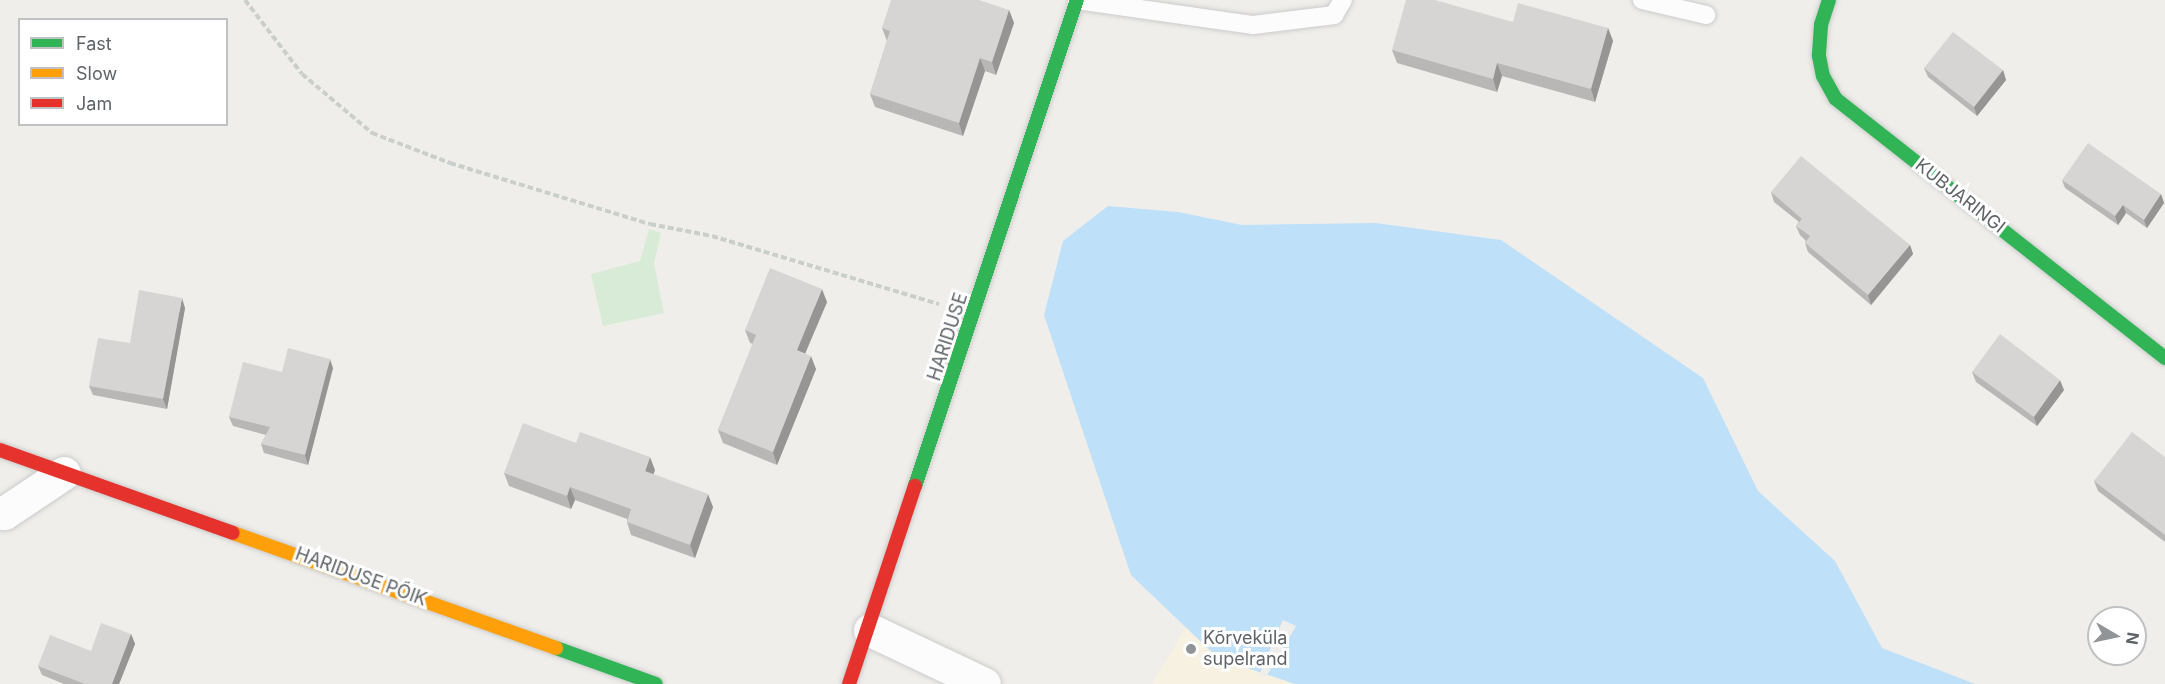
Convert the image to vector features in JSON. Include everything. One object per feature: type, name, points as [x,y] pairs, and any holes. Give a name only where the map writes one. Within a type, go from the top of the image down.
[{"type":"street","name":"HARIDUSE","points":[[849,684],[870,630],[1077,0]]},
{"type":"street","name":"KUBJARINGI","points":[[1829,0],[1821,25],[1819,56],[1823,76],[1836,99],[2165,358]]},
{"type":"street","name":"HARIDUSE PÕIK","points":[[0,450],[656,684]]},
{"type":"street","points":[[0,512],[4,513],[64,473]]},
{"type":"street","points":[[870,630],[984,684]]},
{"type":"lane","points":[[1077,0],[1253,25],[1334,15],[1343,0]]},
{"type":"lane","points":[[1642,0],[1706,15]]},
{"type":"path","points":[[245,0],[302,74],[372,133],[450,163],[628,218],[712,236],[974,315]]},
{"type":"green space","points":[[649,229],[661,233],[654,263],[664,313],[603,326],[591,274],[640,261]]},
{"type":"sand","name":"Kõrveküla supelrand","points":[[1186,627],[1218,658],[1295,684],[1152,684]]},
{"type":"water","points":[[1108,206],[1178,212],[1242,225],[1376,223],[1501,240],[1703,378],[1758,491],[1835,561],[1882,648],[1975,684],[1295,684],[1218,658],[1131,575],[1044,315],[1063,241]]},
{"type":"pier","points":[[1283,620],[1296,626],[1266,677],[1259,675]]},
{"type":"building","points":[[891,0],[979,0],[1009,10],[992,62],[980,58],[959,123],[870,94],[890,31],[882,28]]},
{"type":"building","points":[[1406,0],[1435,0],[1513,22],[1518,3],[1608,28],[1591,89],[1497,63],[1493,79],[1392,50]]},
{"type":"building","points":[[1953,32],[2003,70],[1974,107],[1924,68]]},
{"type":"building","points":[[2088,143],[2161,194],[2144,220],[2123,205],[2115,216],[2062,180]]},
{"type":"building","points":[[1801,156],[1910,245],[1868,295],[1805,243],[1810,236],[1796,226],[1802,219],[1771,192]]},
{"type":"building","points":[[770,268],[822,289],[797,350],[811,356],[773,452],[718,430],[756,335],[745,330]]},
{"type":"building","points":[[139,290],[182,298],[163,399],[89,386],[98,338],[130,343]]},
{"type":"building","points":[[2000,334],[2060,380],[2034,417],[1972,372]]},
{"type":"building","points":[[288,348],[330,359],[305,455],[261,444],[270,427],[229,417],[243,362],[282,372]]},
{"type":"building","points":[[523,423],[576,443],[580,432],[650,457],[645,471],[708,494],[690,545],[627,522],[631,509],[570,487],[567,496],[504,473]]},
{"type":"building","points":[[2132,432],[2165,457],[2165,535],[2094,481]]},
{"type":"building","points":[[101,623],[131,634],[112,684],[85,684],[38,666],[50,635],[91,651]]},
{"type":"traffic: fast","points":[[915,486],[1077,0]]},
{"type":"traffic: fast","points":[[1829,0],[1821,25],[1819,56],[1823,76],[1836,99],[2165,358]]},
{"type":"traffic: fast","points":[[556,648],[656,684]]},
{"type":"traffic: slow","points":[[233,533],[556,648]]},
{"type":"traffic: jam","points":[[0,450],[233,533]]},
{"type":"traffic: jam","points":[[849,684],[915,486]]},
{"type":"place","name":"Kõrveküla supelrand","points":[[1191,649]]}]
